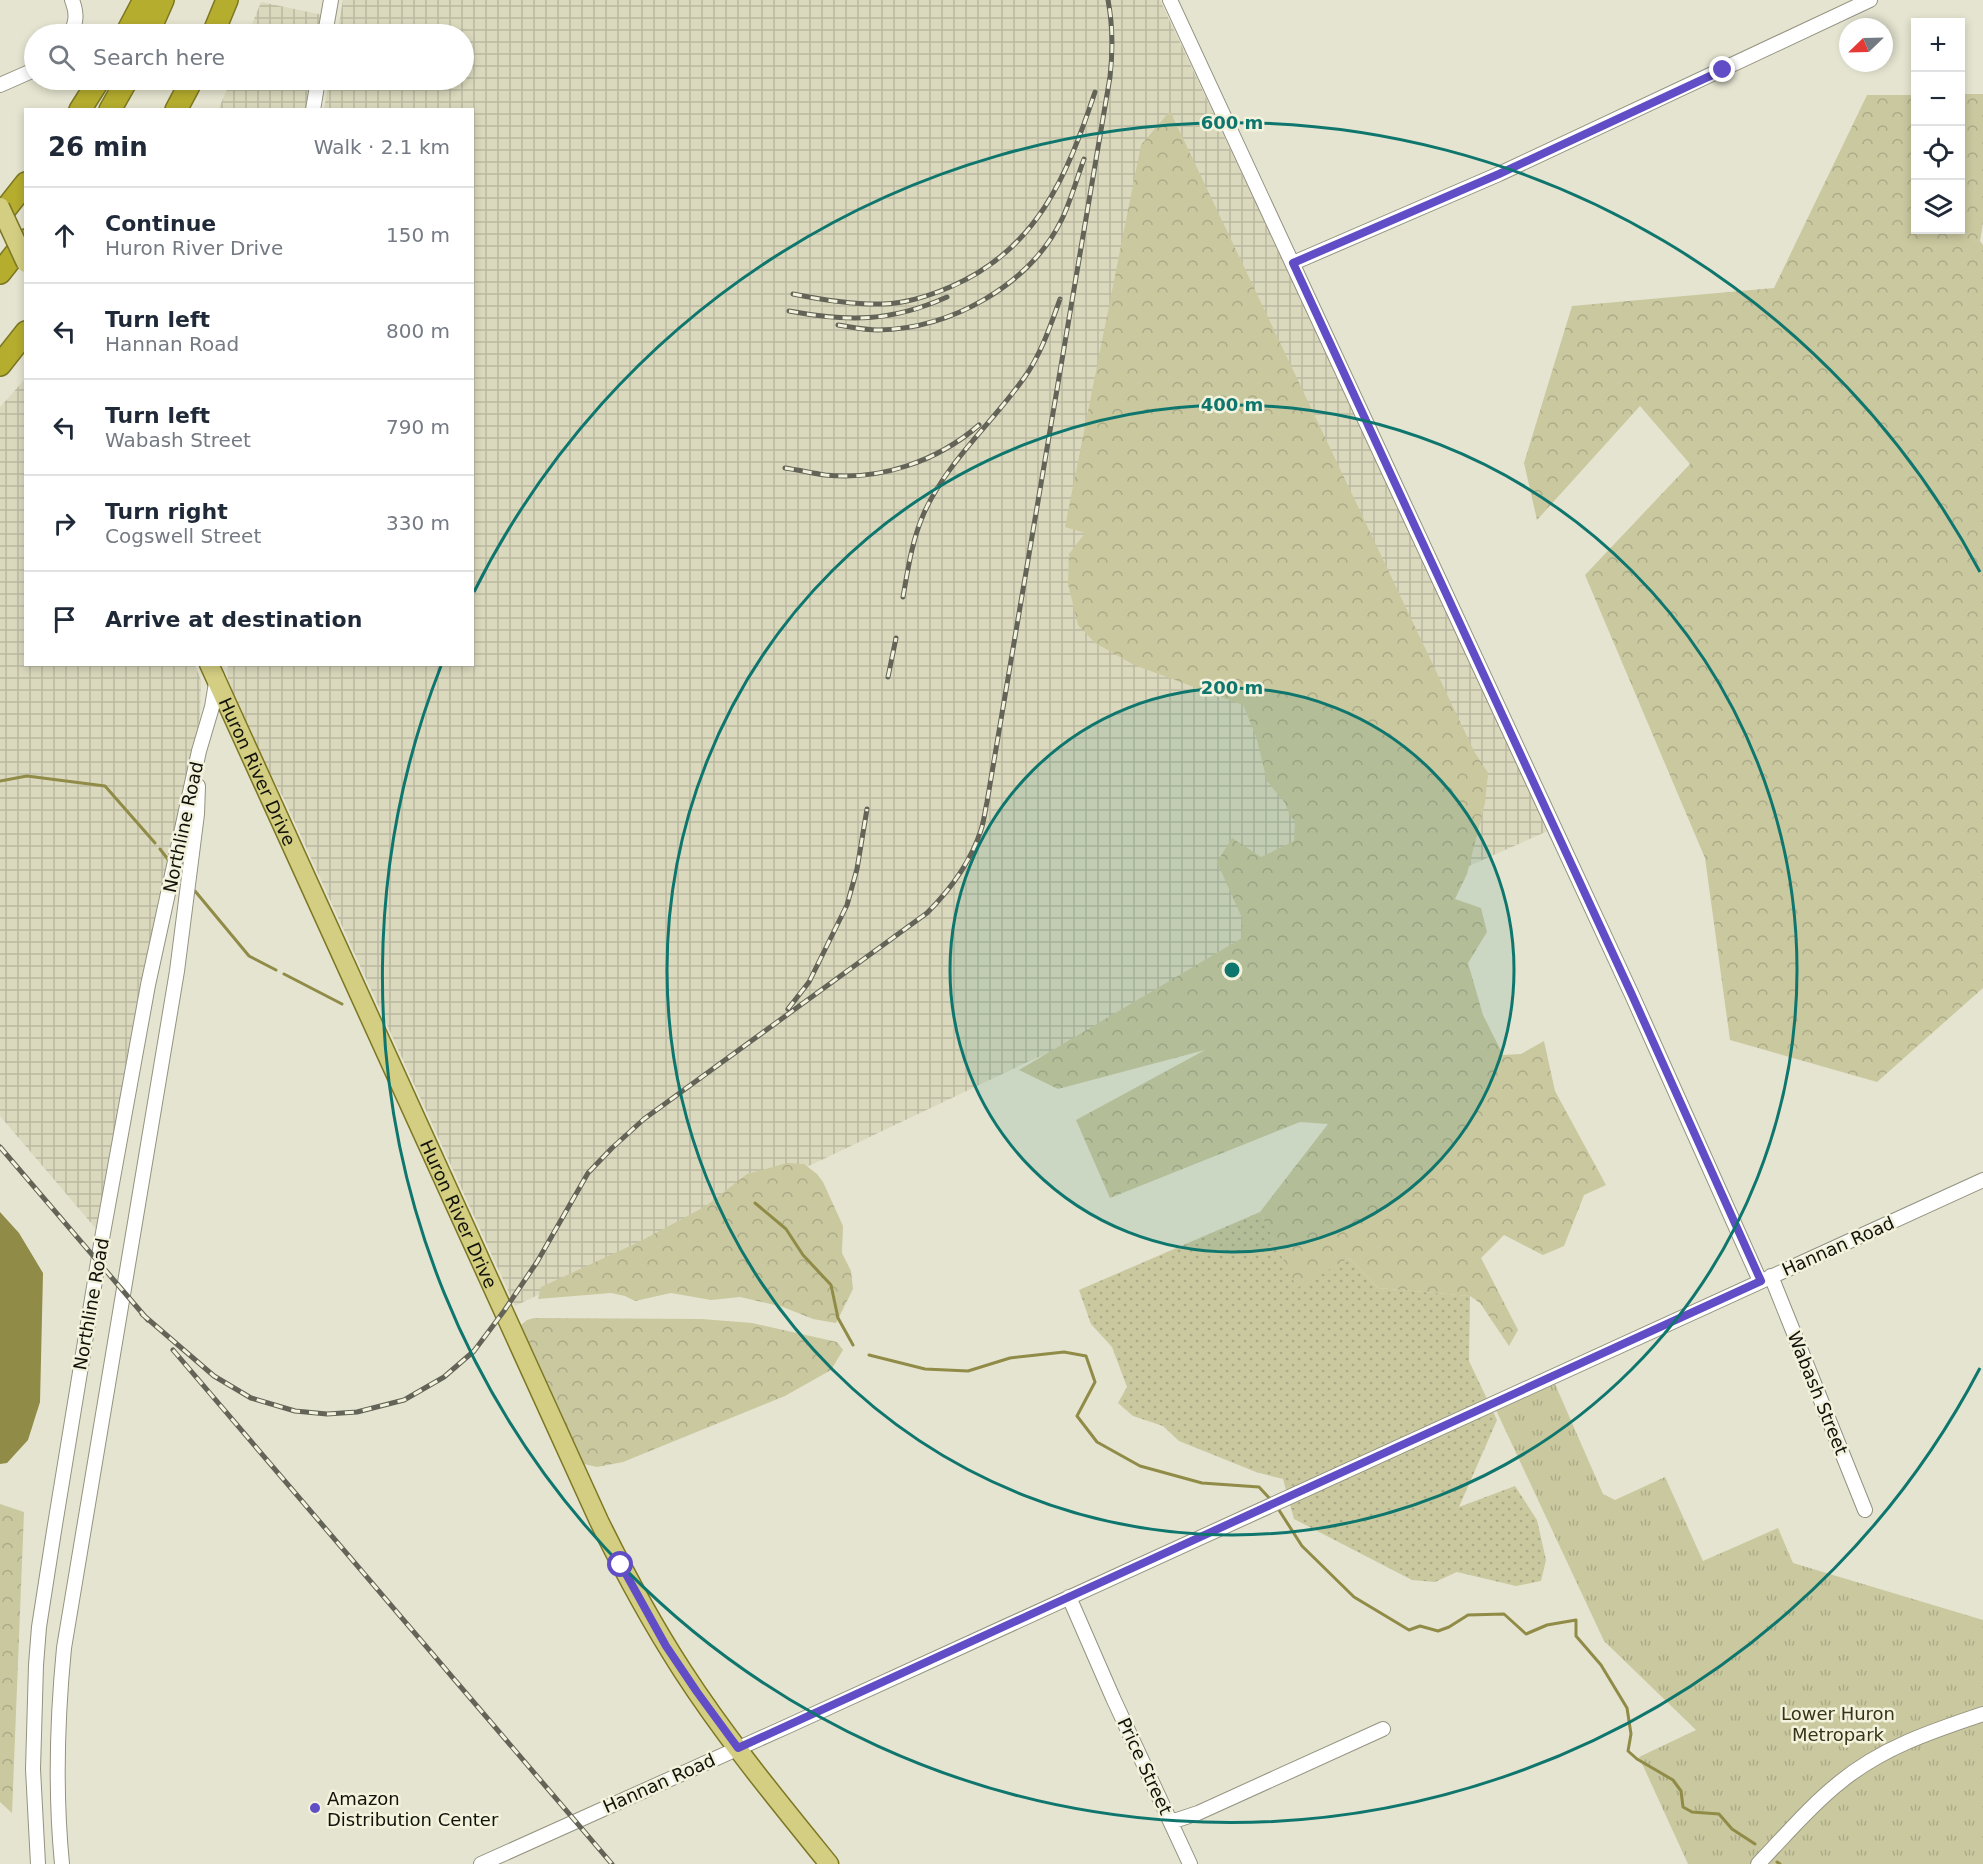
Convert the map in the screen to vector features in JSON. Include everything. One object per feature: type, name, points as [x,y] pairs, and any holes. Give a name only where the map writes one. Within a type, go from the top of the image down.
[{"type":"highway","points":[[131,24],[144,0]]},
{"type":"highway","points":[[153,24],[164,0]]},
{"type":"highway","points":[[217,24],[227,0]]},
{"type":"highway","points":[[81,108],[93,90]]},
{"type":"highway","points":[[111,108],[121,90]]},
{"type":"highway","points":[[177,108],[187,90]]},
{"type":"highway","points":[[0,216],[24,186]]},
{"type":"highway","points":[[0,273],[24,243]]},
{"type":"highway","points":[[0,364],[24,334]]},
{"type":"main road","points":[[0,207],[24,259]]},
{"type":"main road","name":"Huron River Drive","points":[[214,670],[599,1521],[621,1565],[666,1646],[697,1692],[829,1864]]},
{"type":"street","points":[[72,0],[76,13],[75,24]]},
{"type":"street","points":[[327,24],[331,0]]},
{"type":"street","name":"Wabash Street","points":[[1170,0],[1636,1006],[1766,1279],[1865,1510]]},
{"type":"street","points":[[1293,263],[1499,174],[1861,2]]},
{"type":"street","points":[[0,85],[24,74]]},
{"type":"street","points":[[313,108],[316,90]]},
{"type":"street","name":"Northline Road","points":[[38,1864],[33,1738],[39,1627],[80,1365],[148,985],[199,751],[212,707],[214,670]]},
{"type":"street","name":"Northline Road","points":[[62,1864],[58,1760],[64,1648],[177,971],[197,814],[199,751]]},
{"type":"street","name":"Hannan Road","points":[[481,1864],[1983,1180]]},
{"type":"street","name":"Price Street","points":[[1069,1597],[1171,1822],[1198,1813],[1383,1729]]},
{"type":"street","points":[[1758,1864],[1839,1783],[1870,1761],[1902,1743],[1983,1714]]},
{"type":"street","points":[[1171,1822],[1190,1864]]},
{"type":"shaded area","points":[[343,0],[1160,0],[1550,830],[1023,1064],[515,1306],[285,801],[265,764],[227,674],[228,666],[474,666],[474,108],[324,108],[327,90],[474,90],[474,24],[339,24]]},
{"type":"shaded area","points":[[261,2],[323,15],[321,24],[252,24]]},
{"type":"shaded area","points":[[227,90],[310,90],[307,108],[219,108]]},
{"type":"shaded area","points":[[24,380],[24,666],[195,666],[201,680],[200,716],[103,1237],[0,1116],[0,407]]},
{"type":"shaded area","points":[[0,1212],[19,1233],[43,1273],[40,1402],[28,1440],[7,1463],[0,1464]]},
{"type":"green space","points":[[1965,94],[1983,94],[1983,223],[1980,241],[1983,245],[1983,988],[1877,1082],[1730,1040],[1705,858],[1585,575],[1690,464],[1640,406],[1537,520],[1524,463],[1572,306],[1774,288],[1867,95],[1911,95],[1911,234],[1965,234]]},
{"type":"green space","points":[[1170,111],[1474,751],[1488,773],[1485,803],[1467,874],[1455,899],[1481,908],[1487,932],[1468,963],[1483,1015],[1503,1055],[1521,1054],[1544,1041],[1555,1091],[1606,1185],[1584,1195],[1564,1246],[1543,1255],[1504,1235],[1481,1258],[1518,1330],[1509,1346],[1480,1303],[1470,1296],[1378,1288],[1349,1258],[1297,1288],[1260,1212],[1328,1124],[1300,1122],[1110,1198],[1076,1120],[1205,1050],[1058,1089],[1019,1070],[1242,938],[1242,918],[1217,862],[1232,838],[1261,857],[1294,841],[1295,821],[1290,816],[1285,803],[1267,781],[1256,736],[1243,705],[1134,665],[1095,643],[1078,625],[1068,584],[1069,554],[1085,533],[1065,527],[1141,145]]},
{"type":"green space","points":[[787,1163],[804,1164],[817,1174],[843,1226],[842,1253],[851,1271],[853,1289],[836,1323],[813,1319],[783,1307],[740,1297],[711,1300],[671,1293],[635,1301],[611,1293],[538,1299],[541,1287],[641,1241],[706,1206],[747,1174]]},
{"type":"green space","points":[[1260,1212],[1297,1287],[1349,1258],[1378,1288],[1470,1296],[1469,1361],[1497,1420],[1459,1507],[1515,1486],[1537,1520],[1546,1560],[1541,1581],[1516,1586],[1457,1572],[1435,1582],[1412,1580],[1294,1519],[1283,1479],[1256,1472],[1179,1441],[1163,1426],[1133,1416],[1118,1403],[1127,1387],[1112,1347],[1091,1324],[1079,1290]]},
{"type":"green space","points":[[534,1318],[702,1319],[752,1323],[837,1342],[843,1350],[831,1370],[785,1396],[623,1462],[597,1467],[584,1464],[521,1325]]},
{"type":"green space","name":"Lower Huron Metropark","points":[[1555,1384],[1603,1494],[1615,1500],[1665,1477],[1703,1561],[1778,1528],[1793,1563],[1983,1620],[1983,1864],[1688,1864],[1639,1757],[1696,1730],[1604,1641],[1496,1410]]},
{"type":"green space","points":[[0,1504],[24,1512],[12,1813],[0,1802]]},
{"type":"waterway","points":[[0,781],[27,776],[105,786],[155,843]]},
{"type":"waterway","points":[[160,849],[170,862]]},
{"type":"waterway","points":[[195,891],[249,956],[276,970]]},
{"type":"waterway","points":[[284,974],[342,1004]]},
{"type":"waterway","points":[[755,1203],[786,1229],[803,1255],[831,1285],[838,1318],[853,1345]]},
{"type":"waterway","points":[[869,1355],[925,1369],[968,1371],[1010,1358],[1064,1352],[1086,1356],[1095,1382],[1077,1416],[1097,1442],[1140,1466],[1202,1483],[1259,1487],[1271,1500]]},
{"type":"waterway","points":[[1277,1507],[1302,1546],[1354,1597],[1409,1630],[1420,1626],[1438,1631],[1468,1615],[1504,1614],[1526,1634],[1547,1625],[1576,1620],[1576,1636],[1601,1665],[1627,1708],[1631,1734],[1628,1751],[1637,1759],[1673,1780],[1681,1791],[1683,1807],[1692,1812],[1719,1814],[1732,1829],[1755,1844]]},
{"type":"railway","points":[[142,1314],[214,1376],[251,1398],[295,1411],[327,1414],[357,1412],[404,1400],[444,1377],[474,1351],[537,1262],[588,1173],[612,1148],[644,1119],[927,913],[952,885],[977,842],[987,802],[1110,77],[1112,38],[1108,0]]},
{"type":"railway","points":[[793,294],[849,303],[893,303],[909,301],[934,293],[980,271],[1005,253],[1027,231],[1045,207],[1073,153],[1095,92]]},
{"type":"railway","points":[[838,325],[878,330],[906,328],[933,322],[960,312],[1009,283],[1048,243],[1062,219],[1084,159]]},
{"type":"railway","points":[[789,311],[831,317],[869,318],[907,311],[947,297]]},
{"type":"railway","points":[[903,597],[916,534],[934,494],[957,460],[1030,369],[1045,340],[1060,299]]},
{"type":"railway","points":[[785,468],[846,476],[887,471],[927,458],[963,438],[979,425]]},
{"type":"railway","points":[[888,677],[896,638]]},
{"type":"railway","points":[[788,1009],[809,982],[847,905],[857,869],[867,809]]},
{"type":"railway","points":[[0,1147],[148,1320]]},
{"type":"railway","points":[[173,1350],[612,1864]]},
{"type":"place","name":"Amazon Distribution Center","points":[[315,1808]]},
{"type":"route","points":[[621,1565],[666,1646],[738,1748],[1761,1281],[1632,995],[1293,263],[1499,174],[1723,70]]}]
